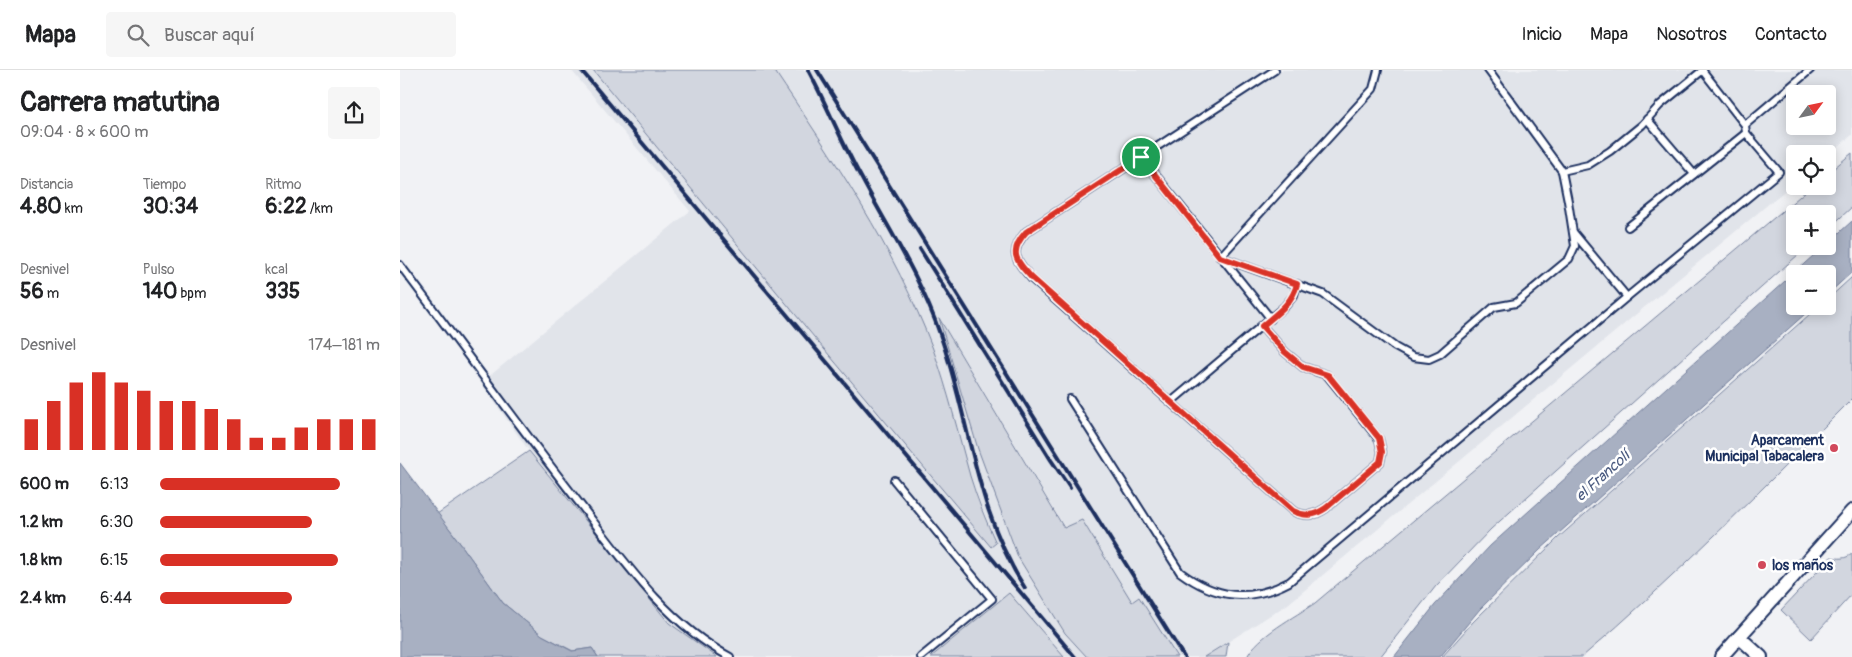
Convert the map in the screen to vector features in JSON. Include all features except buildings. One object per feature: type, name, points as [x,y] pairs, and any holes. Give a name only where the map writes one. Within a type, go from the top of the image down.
[{"type":"street","points":[[1721,657],[1852,511]]},
{"type":"street","points":[[1739,637],[1761,657]]},
{"type":"lane","points":[[1262,326],[1285,352],[1303,367],[1328,375],[1379,438],[1382,452],[1380,462],[1316,515],[1304,516],[1293,511],[1032,278],[1018,262],[1015,252],[1019,240],[1026,232],[1274,70]]},
{"type":"lane","points":[[1220,257],[1373,89],[1378,70]]},
{"type":"lane","points":[[1220,257],[1323,294],[1395,347],[1413,357],[1429,359],[1440,354],[1494,307],[1516,302],[1569,259],[1574,246],[1562,171],[1488,70]]},
{"type":"lane","points":[[1070,399],[1180,572],[1217,593],[1233,596],[1250,595],[1275,589],[1288,582],[1779,172],[1746,133],[1745,125],[1703,70],[1660,105],[1647,119],[1610,151],[1588,165],[1562,171]]},
{"type":"lane","points":[[1745,125],[1810,70]]},
{"type":"lane","points":[[1647,119],[1694,174]]},
{"type":"lane","points":[[1628,227],[1746,133]]},
{"type":"lane","points":[[1141,157],[1271,319]]},
{"type":"lane","points":[[1572,231],[1627,297]]},
{"type":"lane","points":[[400,264],[562,481],[643,584],[677,619],[699,637],[730,657]]},
{"type":"lane","points":[[1170,402],[1286,306],[1294,295],[1297,284]]},
{"type":"lane","points":[[894,480],[992,599],[921,657]]},
{"type":"shaded area","points":[[571,70],[593,70],[991,547],[996,543],[970,477],[946,388],[933,349],[904,281],[880,237],[774,70],[1852,70],[1852,135],[1836,148],[1836,145],[1786,145],[1786,189],[1288,604],[1204,657],[1177,657],[1139,597],[1132,603],[1082,520],[1065,528],[941,321],[978,449],[1065,633],[1087,657],[1064,657],[1009,593],[931,657],[717,657],[669,623],[529,451],[481,383],[690,211]]},
{"type":"shaded area","points":[[593,70],[774,70],[840,171],[882,240],[918,312],[943,380],[973,485],[996,543],[991,547]]},
{"type":"shaded area","points":[[1852,153],[1852,207],[1836,222],[1836,205],[1789,205],[1801,195],[1836,195],[1836,166]]},
{"type":"shaded area","points":[[1786,208],[1786,255],[1798,255],[1491,529],[1436,586],[1380,657],[1247,657],[1252,649],[1268,634],[1315,603]]},
{"type":"shaded area","points":[[1852,277],[1852,399],[1720,531],[1652,595],[1582,657],[1442,657],[1473,622],[1558,538],[1809,315],[1836,315],[1836,292]]},
{"type":"shaded area","points":[[939,318],[1064,528],[1082,520],[1132,602],[1139,597],[1177,657],[1087,657],[1065,633],[1018,557],[978,449]]},
{"type":"shaded area","points":[[529,451],[669,623],[717,657],[598,657],[592,648],[573,651],[542,635],[503,603],[437,514]]},
{"type":"shaded area","points":[[1852,554],[1852,594],[1811,639],[1781,610],[1831,557],[1842,558]]},
{"type":"shaded area","points":[[1009,593],[1064,657],[931,657]]},
{"type":"shaded area","points":[[1228,642],[1226,657],[1204,657]]},
{"type":"water","points":[[1852,221],[1852,272],[1836,287],[1836,265],[1803,265],[1814,255],[1836,255],[1836,236]]},
{"type":"water","name":"el Francolí","points":[[1786,280],[1786,315],[1804,315],[1540,550],[1480,609],[1440,657],[1394,657],[1435,605],[1490,546]]},
{"type":"water","points":[[400,463],[503,603],[542,635],[572,651],[592,648],[598,657],[400,657]]},
{"type":"railway","points":[[581,70],[1075,657]]},
{"type":"railway","points":[[808,70],[855,165],[924,293],[950,366],[984,496],[1008,558],[1025,588]]},
{"type":"railway","points":[[817,70],[1184,657]]},
{"type":"railway","points":[[920,249],[1070,488]]},
{"type":"place","name":"Aparcament Municipal Tabacalera","points":[[1834,448]]},
{"type":"place","name":"los maños","points":[[1762,565]]},
{"type":"route","points":[[1141,157],[1220,257],[1297,284],[1294,295],[1286,306],[1262,326],[1285,352],[1303,367],[1328,375],[1379,438],[1382,452],[1380,462],[1316,515],[1304,516],[1293,511],[1032,278],[1018,262],[1015,252],[1019,240],[1026,232],[1141,157]]}]
